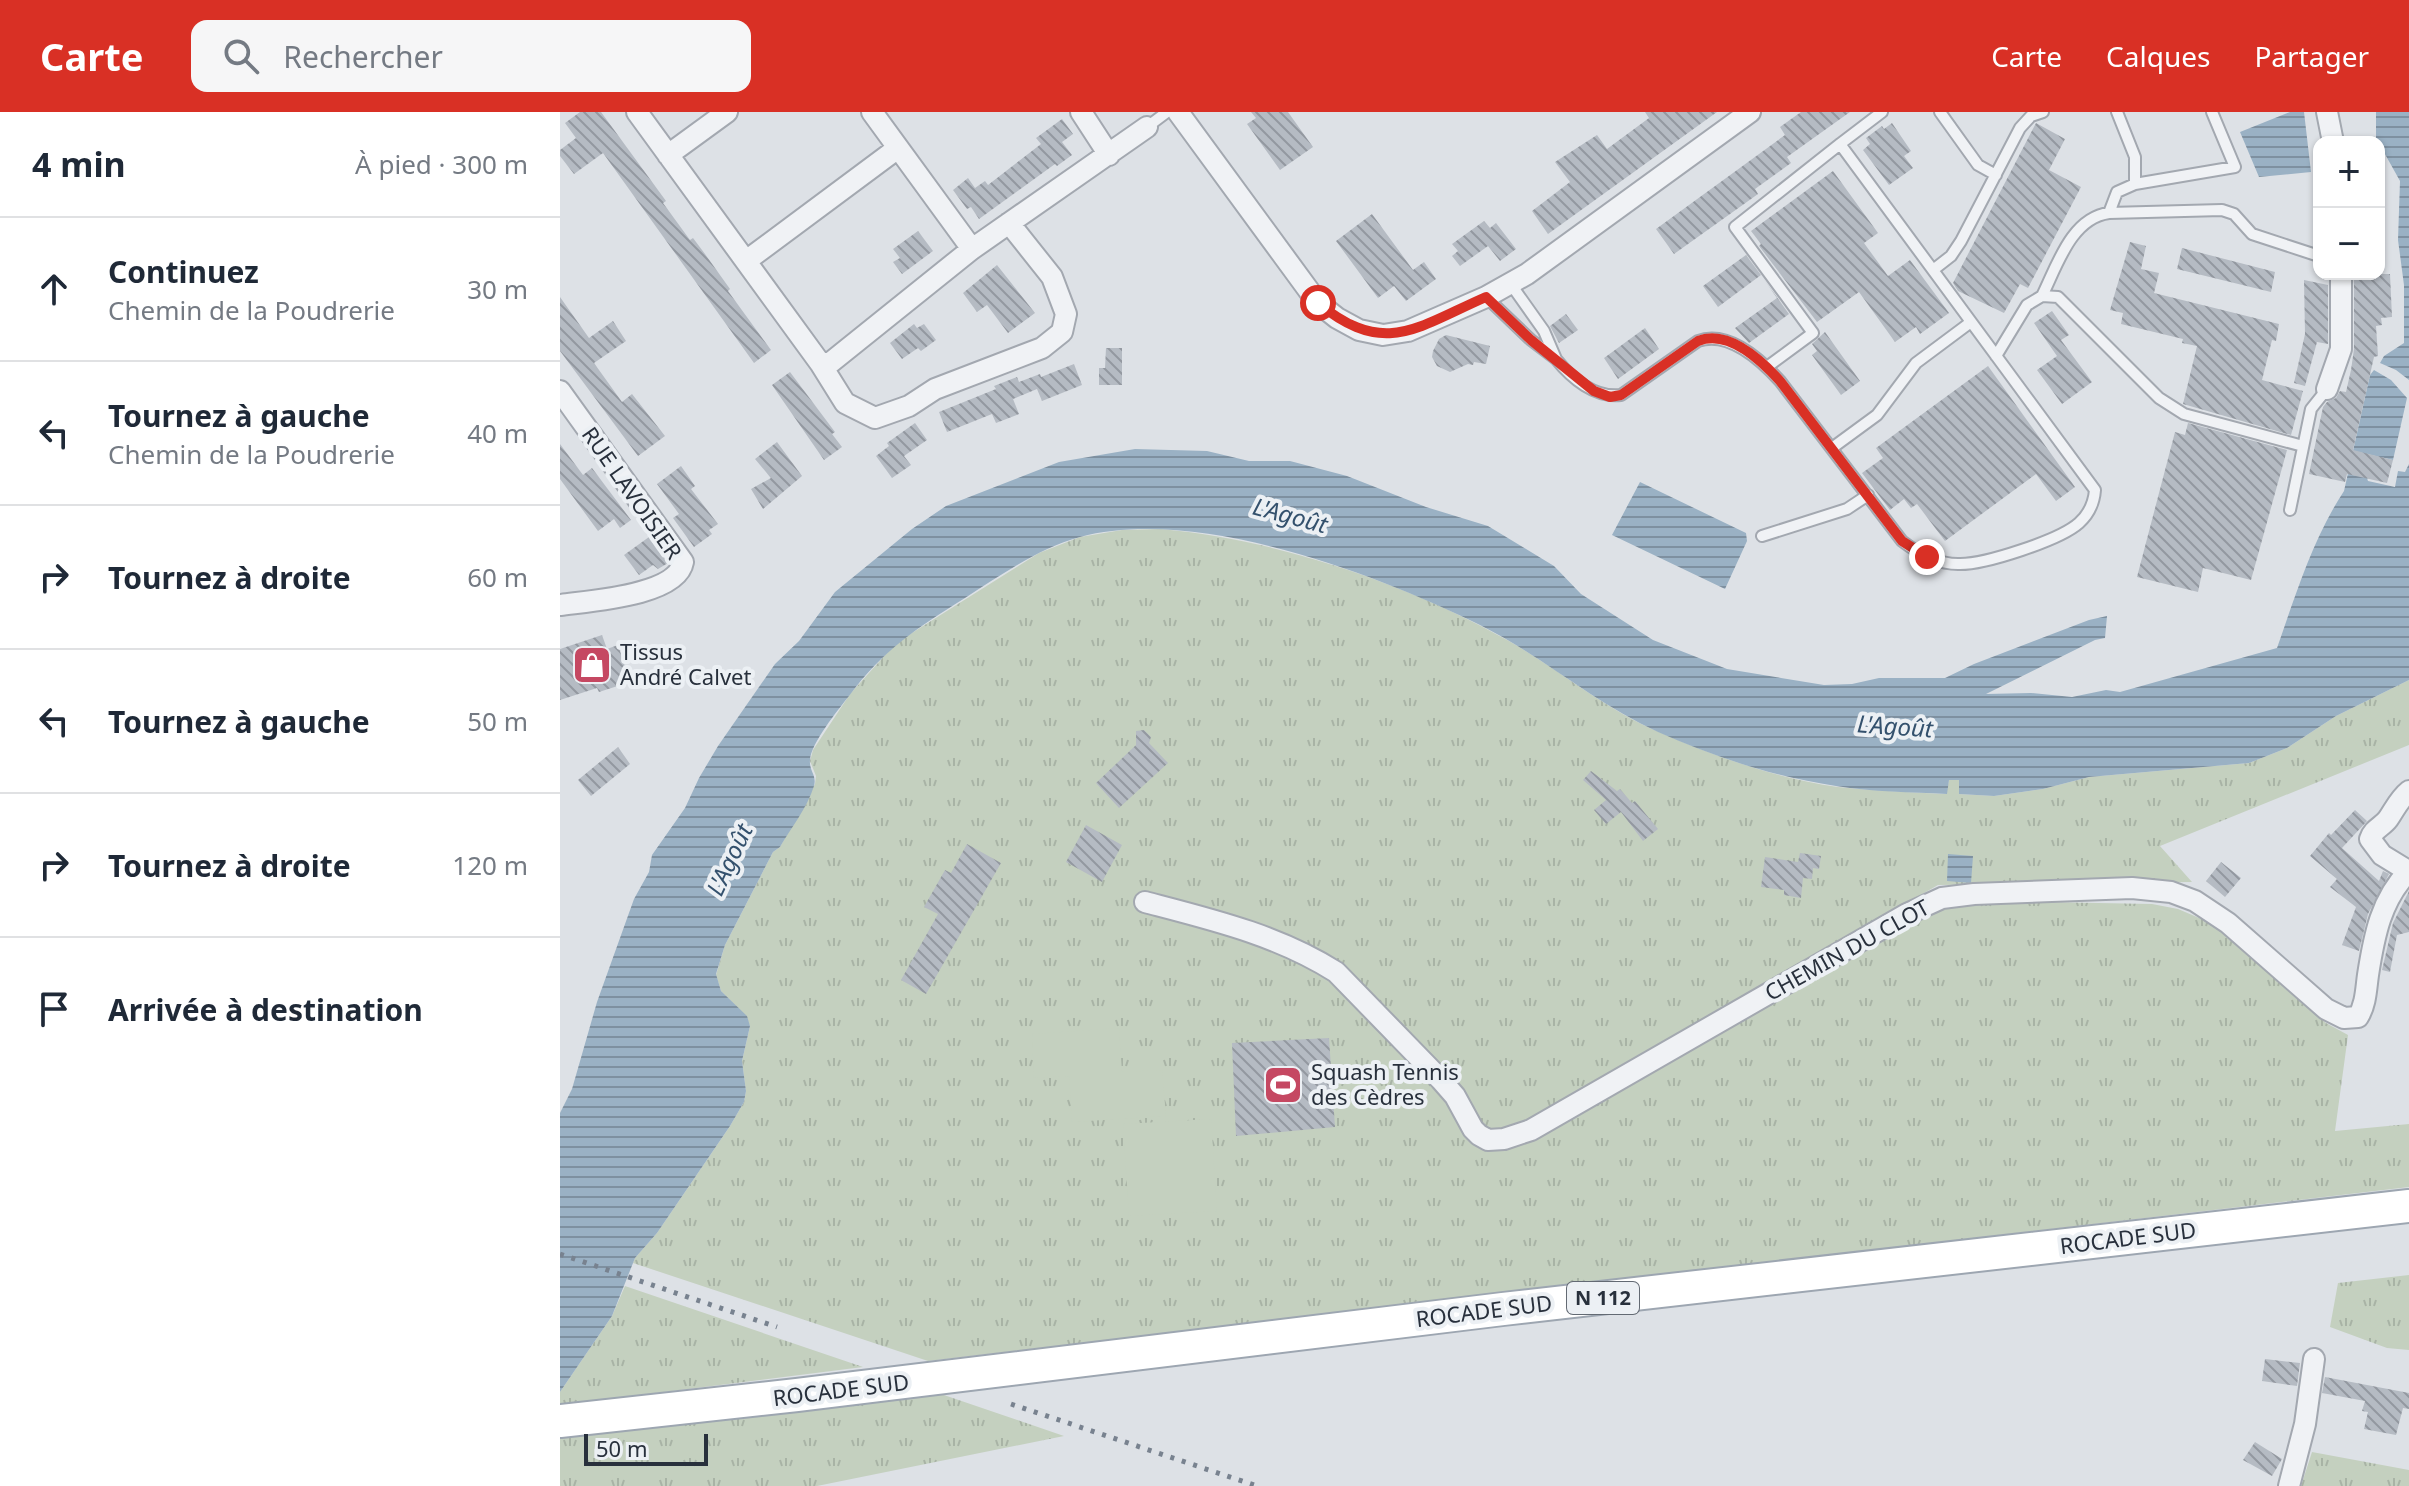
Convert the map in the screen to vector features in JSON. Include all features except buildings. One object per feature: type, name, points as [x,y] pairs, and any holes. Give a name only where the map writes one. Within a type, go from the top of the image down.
[{"type":"main road","name":"ROCADE SUD","points":[[560,1421],[2409,1206]]},
{"type":"street","points":[[637,112],[820,363],[845,403],[875,418],[909,406],[935,389],[1042,348],[1062,332],[1066,314],[1052,277],[1020,241],[1009,223]]},
{"type":"street","points":[[668,155],[727,112]]},
{"type":"street","points":[[872,112],[972,249]]},
{"type":"street","points":[[1081,112],[1109,155]]},
{"type":"street","points":[[1178,112],[1318,303],[1359,330],[1383,335],[1408,331],[1486,297],[1510,283],[1750,112]]},
{"type":"street","points":[[2327,112],[2332,136]]},
{"type":"street","points":[[820,363],[830,363],[972,249],[1147,127]]},
{"type":"street","points":[[746,261],[898,148]]},
{"type":"street","points":[[2327,389],[2341,349],[2341,280]]},
{"type":"street","name":"RUE LAVOISIER","points":[[560,391],[683,562],[680,571],[658,586],[560,605]]},
{"type":"street","points":[[2407,875],[2382,855],[2370,839],[2372,832],[2386,821],[2409,791]]},
{"type":"street","name":"CHEMIN DU CLOT","points":[[1145,902],[1241,929],[1320,962],[1336,972],[1441,1080],[1465,1111],[1488,1129],[1519,1135],[1907,914],[1951,896],[2093,889],[2150,888],[2171,892],[2195,901],[2228,923],[2326,1009],[2344,1018],[2358,1017],[2364,1001],[2382,908],[2390,893],[2407,875]]},
{"type":"street","points":[[2289,1486],[2305,1424],[2314,1359]]},
{"type":"lane","points":[[1147,127],[1167,112]]},
{"type":"lane","points":[[1767,367],[1813,333],[1735,227],[1882,112]]},
{"type":"lane","points":[[1940,112],[1978,165],[1996,175]]},
{"type":"lane","points":[[1933,270],[1951,256],[1961,241],[2020,128],[2031,116],[2043,112]]},
{"type":"lane","points":[[2117,112],[2135,157],[2135,184]]},
{"type":"lane","points":[[2109,213],[2117,192],[2135,184],[2235,167],[2212,112]]},
{"type":"lane","points":[[1486,297],[1567,371],[1594,391],[1610,397],[1621,395],[1698,341],[1708,337],[1722,339],[1767,367],[1902,541],[1927,557],[1943,563],[1977,564],[2053,538],[2078,524],[2094,502],[2095,490],[1840,144]]},
{"type":"lane","points":[[1996,356],[2027,305],[2042,296],[2076,230],[2095,215],[2222,210],[2234,214],[2252,234],[2313,254]]},
{"type":"lane","points":[[1510,283],[1544,331],[1556,359]]},
{"type":"lane","points":[[2042,296],[2058,297],[2067,304],[2159,398],[2184,414],[2303,446]]},
{"type":"lane","points":[[1832,448],[1877,415],[1916,363],[1971,322]]},
{"type":"lane","points":[[2290,510],[2311,409],[2327,389]]},
{"type":"lane","points":[[1762,536],[1847,509],[1868,495]]},
{"type":"green space","points":[[1161,529],[1251,543],[1341,567],[1385,583],[1509,641],[1639,723],[1747,766],[1838,787],[1946,794],[1949,780],[1959,780],[1959,794],[1994,796],[2043,789],[2089,777],[2249,763],[2287,748],[2336,716],[2409,680],[2409,745],[2160,846],[2192,882],[1938,885],[1541,1114],[1532,1139],[1927,915],[1953,904],[1989,901],[2152,904],[2178,909],[2211,923],[2326,1023],[2348,1035],[2335,1131],[2409,1124],[2409,1187],[928,1361],[633,1263],[657,1233],[744,1102],[746,1091],[742,1061],[750,1026],[746,1016],[721,991],[716,975],[725,945],[773,852],[780,847],[815,784],[816,776],[810,761],[813,750],[850,694],[896,643],[1039,553],[1080,537],[1122,530]]},
{"type":"green space","points":[[1119,1028],[1122,1072],[1162,1070],[1166,1116],[1072,1122],[1069,1076],[1034,1078],[1032,1034]]},
{"type":"green space","points":[[1211,1119],[1217,1211],[1129,1216],[1123,1124]]},
{"type":"green space","points":[[2409,1275],[2409,1350],[2387,1348],[2330,1327],[2338,1283]]},
{"type":"green space","points":[[625,1286],[863,1367],[560,1405],[560,1392],[612,1316]]},
{"type":"green space","points":[[941,1394],[1064,1436],[817,1486],[560,1486],[560,1438]]},
{"type":"green space","points":[[2312,1452],[2409,1470],[2409,1486],[2301,1486]]},
{"type":"water","points":[[2290,112],[2304,112],[2311,172],[2259,177],[2240,132]]},
{"type":"water","points":[[2376,112],[2409,112],[2409,380],[2380,363],[2384,356],[2404,343],[2404,285],[2398,240],[2400,181],[2385,154],[2385,136],[2376,136]]},
{"type":"water","name":"L'Agoût","points":[[2374,370],[2391,380],[2407,398],[2393,460],[2358,452],[2368,481],[2395,487],[2398,471],[2405,472],[2409,464],[2409,680],[2336,716],[2287,748],[2249,763],[2089,777],[2043,789],[1994,796],[1959,794],[1959,780],[1949,780],[1947,794],[1836,786],[1768,772],[1679,741],[1612,707],[1480,625],[1390,585],[1284,550],[1177,530],[1126,530],[1080,537],[1021,563],[931,620],[888,653],[862,680],[820,736],[810,760],[815,782],[811,794],[780,847],[773,852],[725,945],[716,974],[721,991],[747,1016],[750,1026],[742,1061],[746,1091],[744,1102],[657,1233],[635,1258],[612,1316],[560,1392],[560,1113],[572,1089],[597,1002],[634,899],[649,872],[652,855],[685,808],[718,746],[775,664],[799,641],[835,592],[912,529],[946,506],[1059,462],[1135,449],[1207,451],[1249,461],[1290,461],[1347,476],[1426,507],[1488,526],[1554,566],[1581,594],[1653,640],[1727,669],[1824,685],[1852,684],[1879,678],[1945,678],[1974,664],[2107,616],[2105,638],[2095,640],[1986,694],[2031,693],[2072,697],[2106,690],[2120,692],[2277,648],[2314,547],[2344,491],[2370,375]]},
{"type":"water","points":[[1640,482],[1746,533],[1747,541],[1725,589],[1612,535]]},
{"type":"water","points":[[1948,854],[1973,856],[1971,883],[1947,881]]},
{"type":"railway","points":[[560,1254],[777,1327]]},
{"type":"railway","points":[[1011,1404],[1257,1486]]},
{"type":"place","name":"Tissus André Calvet","points":[[592,665]]},
{"type":"place","name":"Squash Tennis des Cèdres","points":[[1283,1085]]},
{"type":"route","points":[[1318,303],[1359,330],[1383,335],[1408,331],[1486,297],[1567,371],[1594,391],[1610,397],[1621,395],[1698,341],[1708,337],[1722,339],[1767,367],[1798,402],[1902,541],[1927,557]]}]
